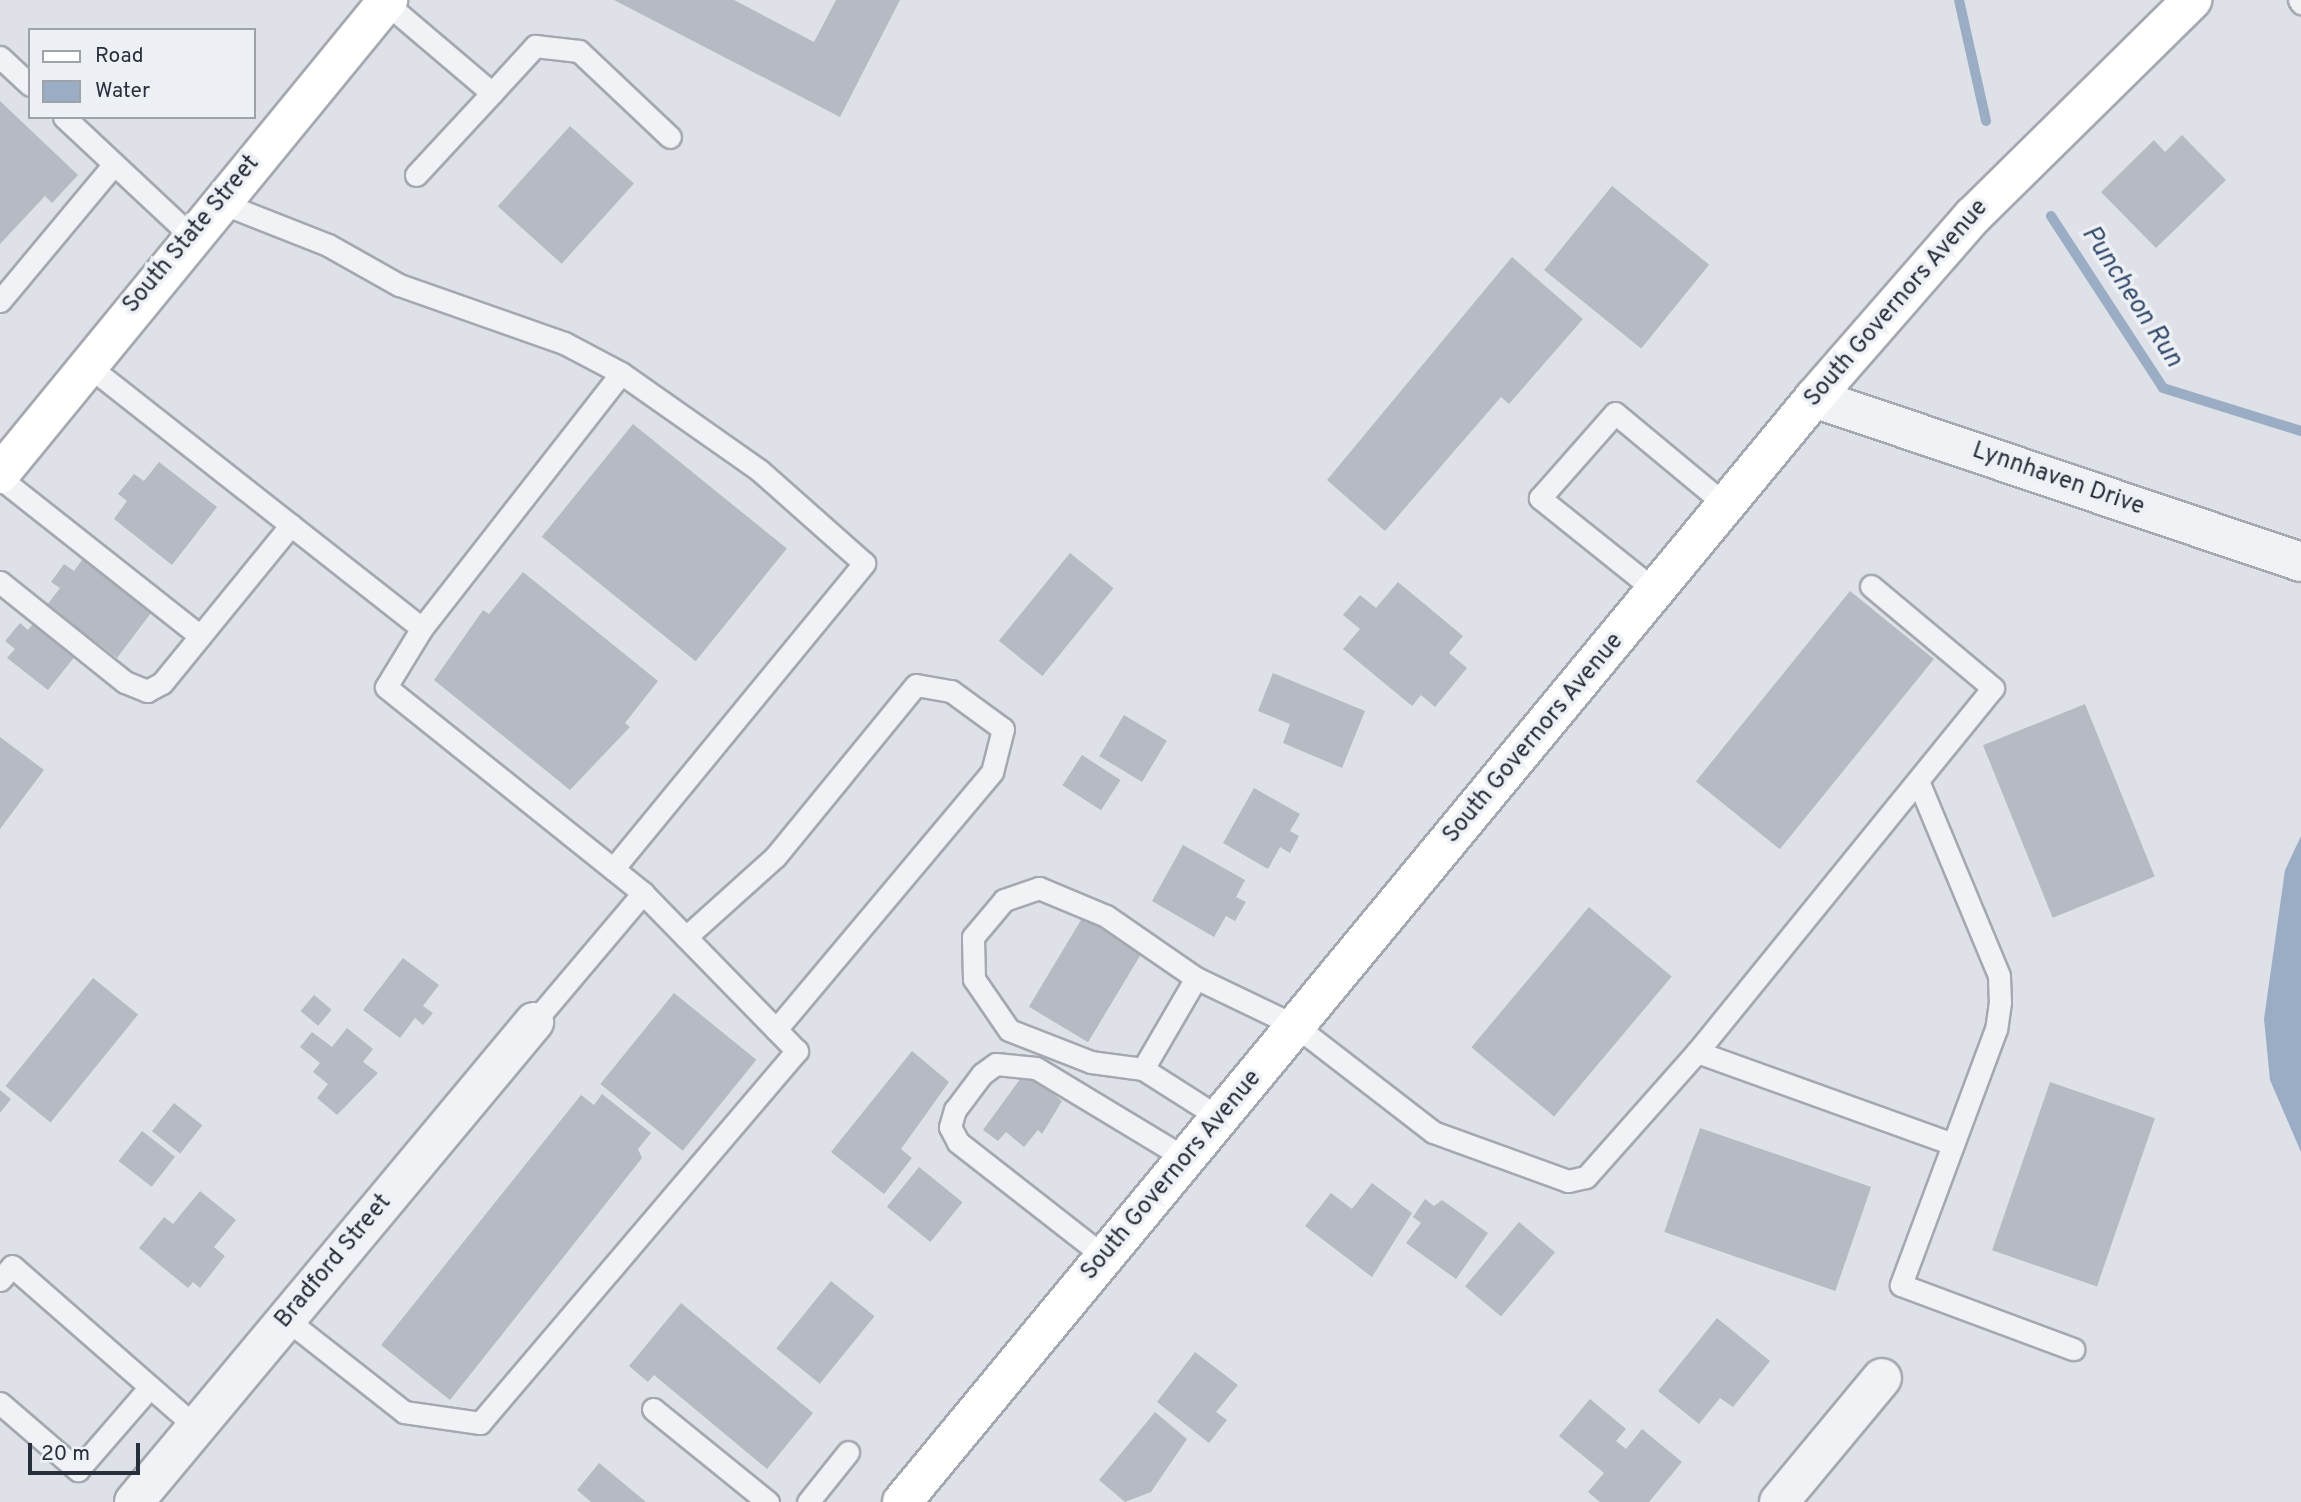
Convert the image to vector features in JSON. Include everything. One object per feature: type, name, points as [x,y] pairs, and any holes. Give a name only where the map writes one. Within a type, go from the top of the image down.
[{"type":"main road","name":"South Governors Avenue","points":[[902,1502],[1814,398],[1973,216],[2068,119],[2192,0]]},
{"type":"main road","name":"South State Street","points":[[0,476],[86,363],[387,2]]},
{"type":"street","name":"Lynnhaven Drive","points":[[1814,398],[2301,562]]},
{"type":"street","name":"Bradford Street","points":[[134,1502],[534,1022]]},
{"type":"street","points":[[1779,1502],[1882,1378]]},
{"type":"lane","points":[[387,2],[492,93]]},
{"type":"lane","points":[[416,175],[535,46],[557,44],[579,51],[670,137]]},
{"type":"lane","points":[[0,57],[28,83]]},
{"type":"lane","points":[[66,119],[191,236]]},
{"type":"lane","points":[[0,301],[114,164]]},
{"type":"lane","points":[[219,202],[328,246],[398,285],[564,343],[621,373],[759,470],[864,563],[613,869]]},
{"type":"lane","points":[[86,363],[422,628]]},
{"type":"lane","points":[[286,1319],[404,1412],[480,1423],[797,1051],[643,893],[386,687],[422,628],[621,373]]},
{"type":"lane","points":[[1656,591],[1540,498],[1615,413],[1726,505]]},
{"type":"lane","points":[[0,476],[200,636]]},
{"type":"lane","points":[[0,582],[125,682],[147,691],[162,683],[291,525]]},
{"type":"lane","points":[[1220,1118],[1143,1069],[1091,1062],[1009,1030],[974,979],[973,937],[1004,900],[1039,888],[1106,916],[1196,978],[1296,1026],[1433,1132],[1568,1181],[1599,1165],[1697,1052],[1993,688],[1871,586]]},
{"type":"lane","points":[[686,937],[775,857],[916,685],[951,691],[1003,729],[992,772],[776,1029]]},
{"type":"lane","points":[[1918,781],[1999,976],[1996,1029],[1901,1285],[2073,1349]]},
{"type":"lane","points":[[534,1022],[643,893]]},
{"type":"lane","points":[[1143,1069],[1196,978]]},
{"type":"lane","points":[[1697,1052],[1953,1144]]},
{"type":"lane","points":[[1105,1257],[958,1142],[950,1128],[955,1110],[982,1074],[996,1064],[1036,1068],[1187,1159]]},
{"type":"lane","points":[[0,1280],[12,1266],[196,1427]]},
{"type":"lane","points":[[2,1407],[78,1470],[150,1387]]},
{"type":"lane","points":[[653,1409],[768,1502]]},
{"type":"lane","points":[[808,1502],[848,1452]]},
{"type":"water","points":[[2301,836],[2301,1152],[2270,1080],[2264,1019],[2285,870]]},
{"type":"building","points":[[614,0],[734,0],[814,42],[836,0],[900,0],[840,117]]},
{"type":"building","points":[[0,101],[78,175],[52,203],[45,196],[0,244]]},
{"type":"building","points":[[570,126],[634,184],[562,264],[498,206]]},
{"type":"building","points":[[2182,135],[2226,180],[2156,248],[2101,192],[2154,140],[2165,152]]},
{"type":"building","points":[[1612,186],[1709,265],[1641,349],[1544,270]]},
{"type":"building","points":[[1512,257],[1583,319],[1509,404],[1501,397],[1385,531],[1327,480]]},
{"type":"building","points":[[633,424],[787,549],[696,661],[542,537]]},
{"type":"building","points":[[159,462],[217,507],[172,565],[114,519],[127,501],[118,494],[134,474],[144,481]]},
{"type":"building","points":[[1070,553],[1114,588],[1042,676],[999,641]]},
{"type":"building","points":[[85,556],[154,609],[117,658],[47,605],[60,588],[51,582],[64,564],[74,571]]},
{"type":"building","points":[[523,572],[658,681],[625,723],[630,727],[570,790],[434,680],[483,610],[489,614]]},
{"type":"building","points":[[1398,582],[1463,636],[1449,653],[1467,668],[1435,707],[1421,695],[1412,706],[1343,649],[1360,629],[1343,615],[1360,595],[1376,608]]},
{"type":"building","points":[[1850,591],[1934,659],[1780,849],[1696,781]]},
{"type":"building","points":[[38,618],[80,650],[48,690],[7,658],[15,649],[5,641],[20,623],[28,630]]},
{"type":"building","points":[[1273,673],[1365,711],[1342,768],[1283,743],[1290,724],[1258,711]]},
{"type":"building","points":[[2085,704],[2155,876],[2053,918],[1983,745]]},
{"type":"building","points":[[1124,715],[1167,741],[1142,782],[1099,756]]},
{"type":"building","points":[[0,737],[44,770],[0,829]]},
{"type":"building","points":[[1082,755],[1121,780],[1101,810],[1062,785]]},
{"type":"building","points":[[1254,788],[1300,814],[1290,831],[1299,836],[1290,853],[1280,847],[1268,869],[1223,843]]},
{"type":"building","points":[[1183,845],[1245,880],[1236,897],[1246,902],[1235,921],[1226,916],[1214,937],[1152,901]]},
{"type":"building","points":[[1589,907],[1672,976],[1554,1117],[1471,1047]]},
{"type":"building","points":[[1084,915],[1143,951],[1088,1042],[1029,1007]]},
{"type":"building","points":[[403,958],[439,985],[423,1006],[433,1013],[423,1025],[415,1018],[400,1038],[363,1010]]},
{"type":"building","points":[[93,978],[138,1015],[51,1123],[6,1086]]},
{"type":"building","points":[[674,993],[756,1060],[683,1151],[600,1084]]},
{"type":"building","points":[[314,995],[332,1010],[318,1026],[301,1011]]},
{"type":"building","points":[[347,1028],[373,1049],[363,1062],[378,1073],[337,1115],[317,1098],[328,1084],[313,1072],[320,1063],[300,1047],[312,1032],[332,1047]]},
{"type":"building","points":[[912,1051],[949,1082],[901,1149],[912,1158],[884,1194],[831,1152]]},
{"type":"building","points":[[1026,1071],[1062,1101],[1042,1134],[1038,1130],[1024,1147],[1006,1132],[998,1141],[983,1130]]},
{"type":"building","points":[[2050,1082],[2155,1118],[2097,1286],[1992,1250]]},
{"type":"building","points":[[0,1090],[11,1099],[0,1113]]},
{"type":"building","points":[[602,1094],[651,1133],[638,1149],[642,1158],[450,1400],[381,1345],[581,1095],[594,1105]]},
{"type":"building","points":[[174,1103],[202,1125],[180,1154],[152,1131]]},
{"type":"building","points":[[1700,1128],[1871,1187],[1835,1291],[1664,1232]]},
{"type":"building","points":[[142,1131],[175,1157],[152,1187],[119,1161]]},
{"type":"building","points":[[919,1167],[963,1202],[930,1242],[887,1207]]},
{"type":"building","points":[[1372,1183],[1412,1213],[1372,1277],[1305,1226],[1331,1193],[1352,1209]]},
{"type":"building","points":[[200,1191],[236,1220],[214,1247],[225,1256],[200,1288],[193,1282],[188,1288],[139,1248],[164,1217],[173,1224]]},
{"type":"building","points":[[1425,1199],[1434,1206],[1442,1200],[1488,1233],[1456,1279],[1406,1243],[1421,1223],[1413,1217]]},
{"type":"building","points":[[1519,1222],[1555,1252],[1501,1317],[1465,1286]]},
{"type":"building","points":[[831,1281],[875,1316],[820,1384],[776,1349]]},
{"type":"building","points":[[681,1303],[813,1413],[767,1469],[654,1375],[648,1382],[629,1366]]},
{"type":"building","points":[[1717,1318],[1770,1361],[1733,1407],[1720,1398],[1699,1424],[1658,1391]]},
{"type":"building","points":[[1195,1352],[1238,1385],[1216,1412],[1227,1420],[1209,1443],[1157,1402]]},
{"type":"building","points":[[1590,1399],[1626,1429],[1616,1441],[1626,1449],[1642,1429],[1682,1462],[1649,1502],[1600,1502],[1588,1492],[1604,1473],[1559,1436]]},
{"type":"building","points":[[1155,1412],[1187,1439],[1151,1492],[1125,1502],[1099,1480]]},
{"type":"building","points":[[599,1463],[646,1502],[591,1502],[577,1490]]},
{"type":"waterway","name":"Puncheon Run","points":[[1959,0],[1986,121]]},
{"type":"waterway","name":"Puncheon Run","points":[[2051,216],[2163,388],[2301,431]]}]
